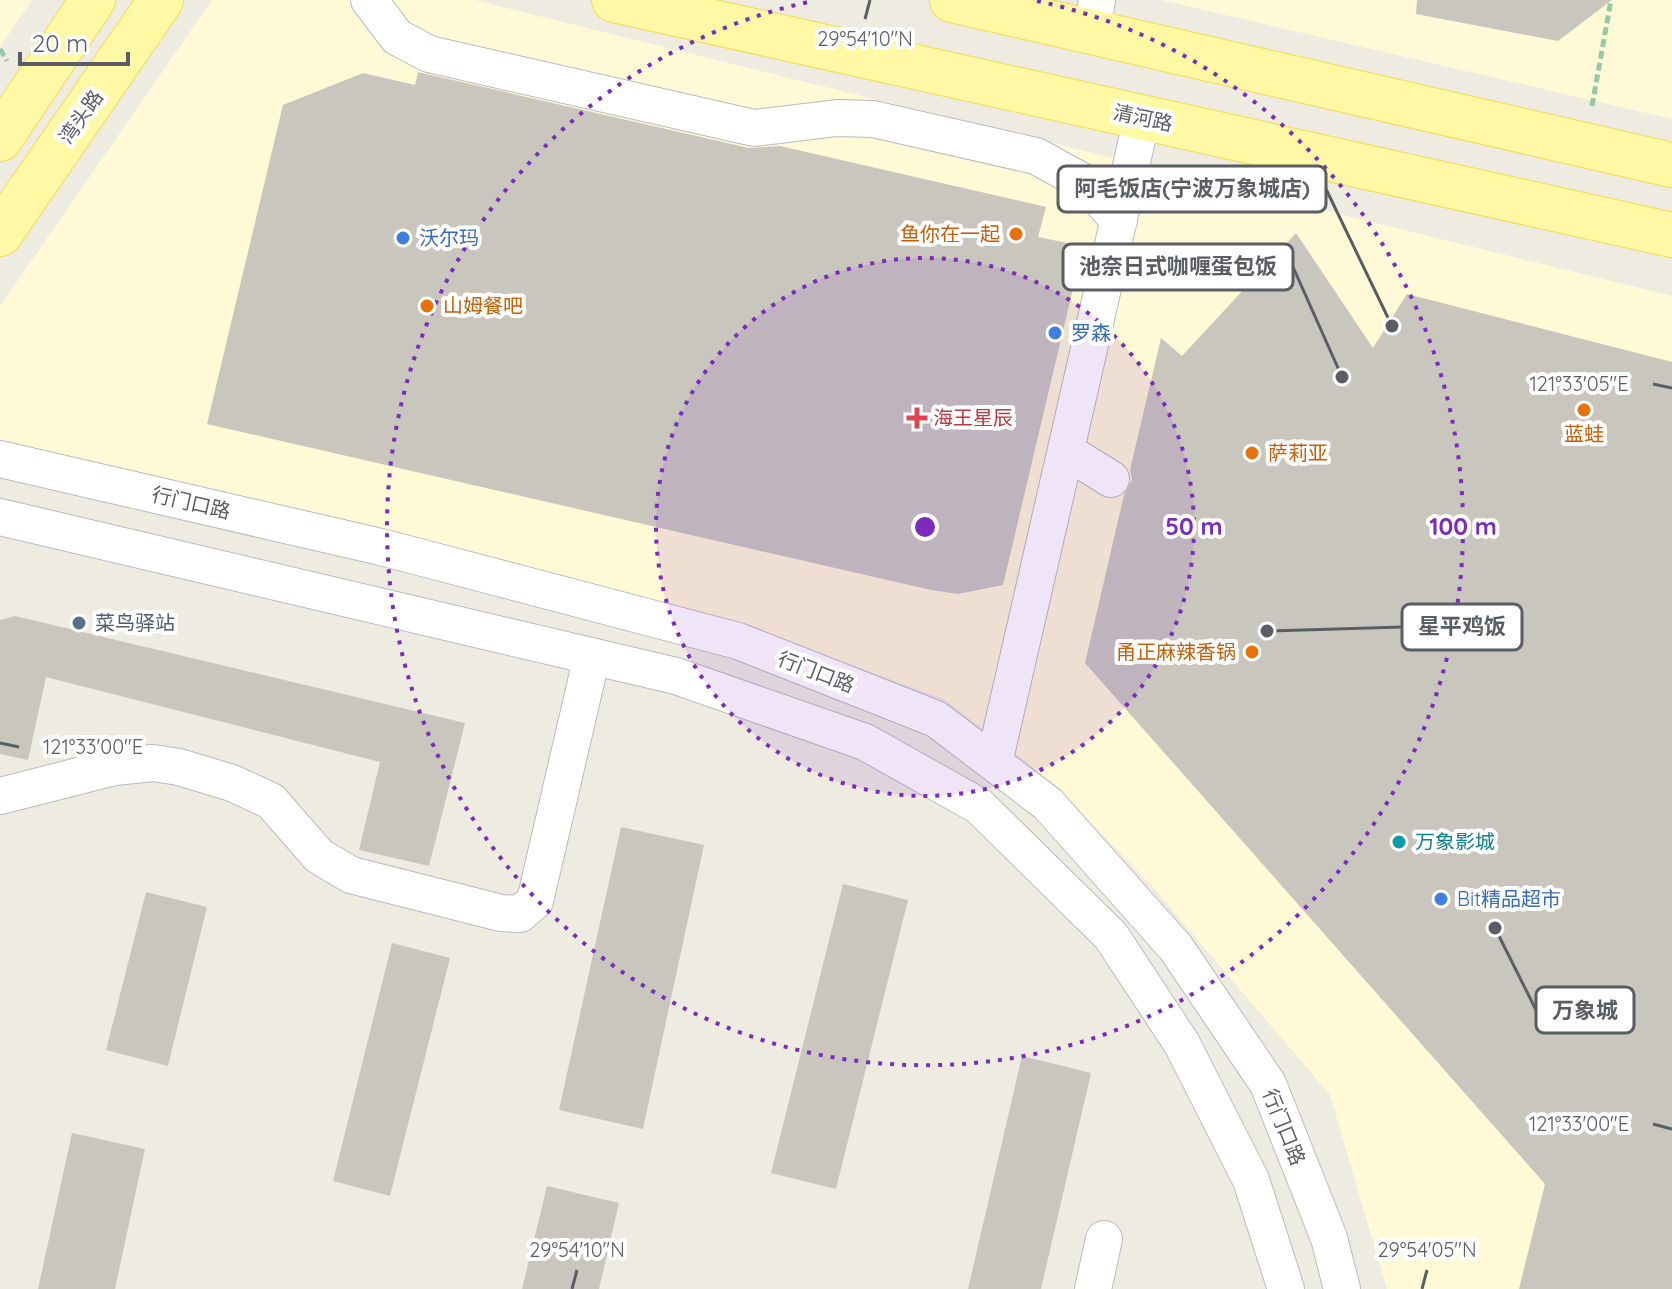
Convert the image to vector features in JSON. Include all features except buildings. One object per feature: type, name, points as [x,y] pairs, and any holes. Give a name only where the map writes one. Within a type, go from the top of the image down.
[{"type":"main road","points":[[0,139],[93,0]]},
{"type":"main road","name":"湾头路","points":[[0,234],[161,0]]},
{"type":"main road","name":"清河路","points":[[614,0],[1672,235]]},
{"type":"main road","points":[[952,0],[1095,16],[1672,165]]},
{"type":"street","points":[[369,0],[397,37],[444,57],[754,128],[837,118],[873,119],[1036,156],[1087,184],[1119,221]]},
{"type":"street","points":[[994,763],[1142,118]]},
{"type":"street","points":[[1066,451],[1111,479]]},
{"type":"street","name":"行门口路","points":[[0,459],[381,547],[738,641],[936,719],[1048,804],[1176,948],[1268,1084],[1329,1238],[1342,1289]]},
{"type":"street","points":[[0,517],[676,676],[865,742],[979,806],[1111,936],[1182,1044],[1251,1180],[1286,1289]]},
{"type":"street","points":[[0,796],[114,767],[153,763],[179,767],[232,783],[271,801],[319,856],[351,875],[421,895],[520,914],[535,901],[592,656]]},
{"type":"street","points":[[1093,1289],[1104,1239]]},
{"type":"path","points":[[1592,107],[1611,0]]},
{"type":"shaded area","points":[[0,0],[32,0],[0,47]]},
{"type":"shaded area","points":[[212,0],[474,0],[1672,296],[1672,1289],[1387,1289],[1330,1095],[1151,885],[1053,783],[944,699],[726,618],[0,442],[0,306]]},
{"type":"shaded area","points":[[1161,0],[1672,0],[1672,119]]},
{"type":"place","name":"鱼你在一起","points":[[1016,234]]},
{"type":"place","name":"沃尔玛","points":[[403,238]]},
{"type":"place","name":"山姆餐吧","points":[[427,306]]},
{"type":"place","name":"阿毛饭店(宁波万象城店)","points":[[1392,326]]},
{"type":"place","name":"罗森","points":[[1055,333]]},
{"type":"place","name":"池奈日式咖喱蛋包饭","points":[[1342,377]]},
{"type":"place","name":"蓝蛙","points":[[1584,410]]},
{"type":"place","name":"海王星辰","points":[[917,418]]},
{"type":"place","name":"萨莉亚","points":[[1252,453]]},
{"type":"place","name":"菜鸟驿站","points":[[79,623]]},
{"type":"place","name":"星平鸡饭","points":[[1267,631]]},
{"type":"place","name":"甬正麻辣香锅","points":[[1252,652]]},
{"type":"place","name":"万象影城","points":[[1399,842]]},
{"type":"place","name":"Bit精品超市","points":[[1441,899]]},
{"type":"place","name":"万象城","points":[[1495,928]]}]
